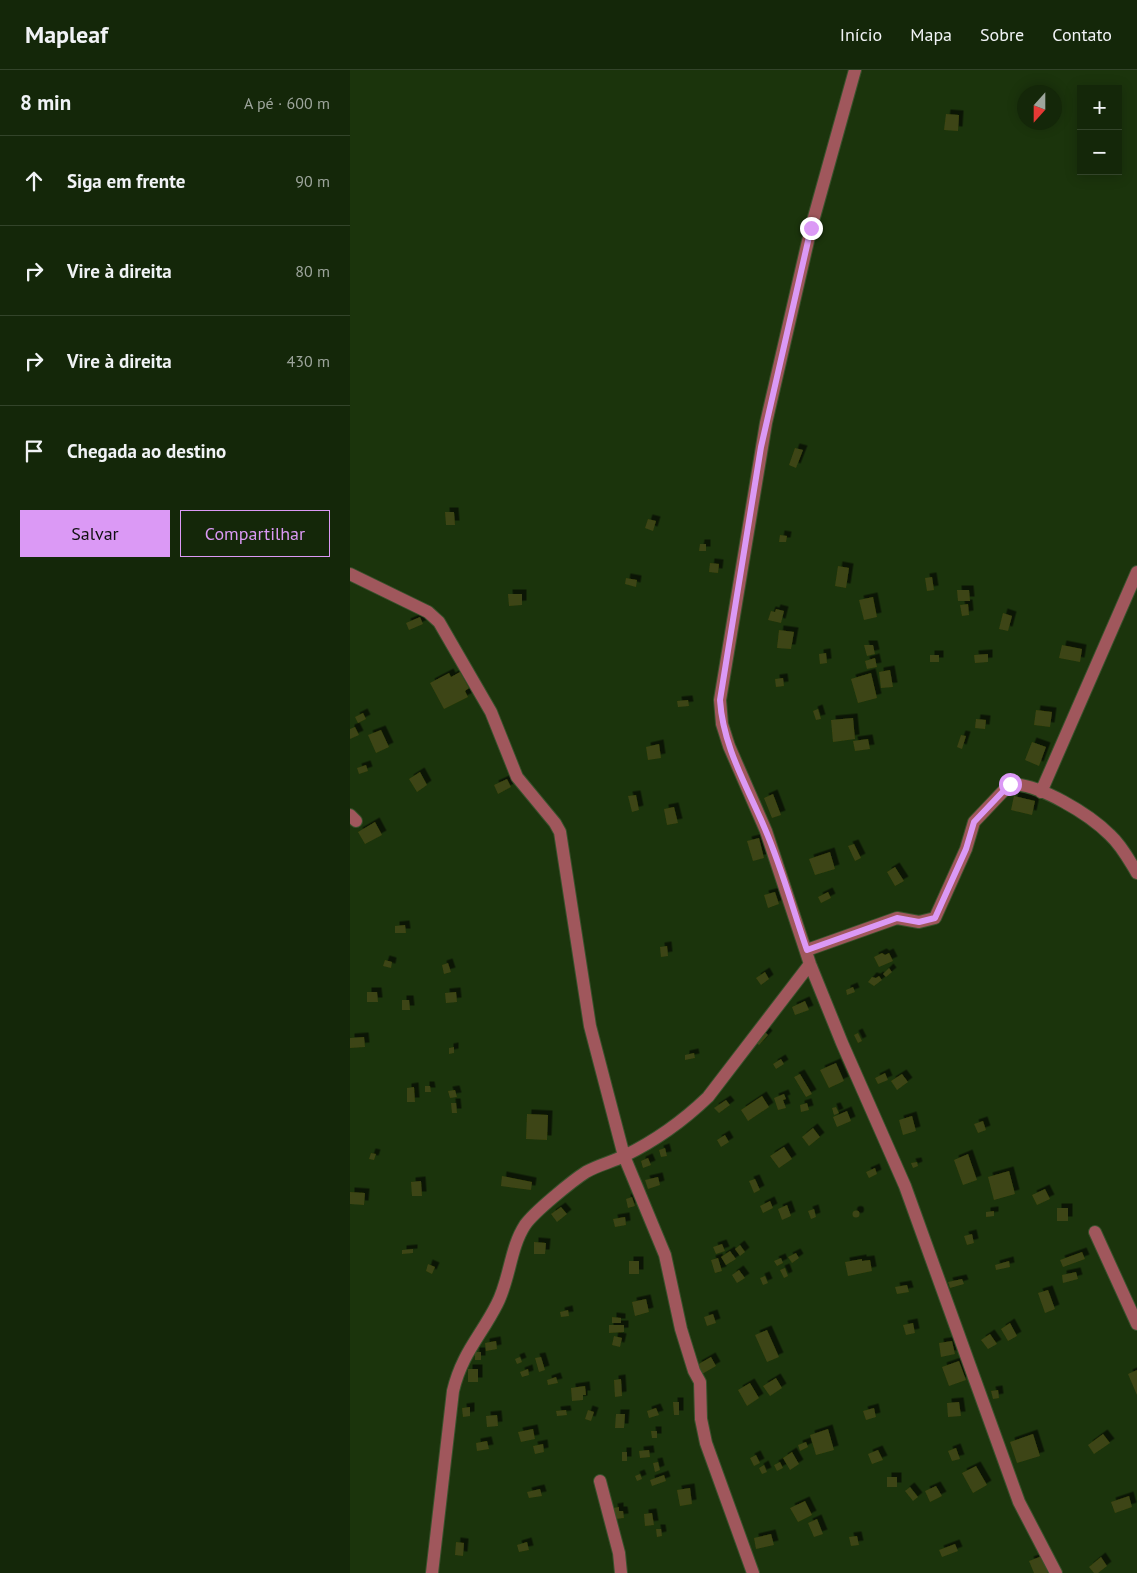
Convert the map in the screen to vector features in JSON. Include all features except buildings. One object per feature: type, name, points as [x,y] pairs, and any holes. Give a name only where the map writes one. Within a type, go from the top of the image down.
[{"type":"street","points":[[855,70],[811,228],[766,423],[720,700],[722,724],[729,746],[766,831],[807,950],[810,964],[842,1043],[905,1186],[1019,1502],[1056,1573]]},
{"type":"street","points":[[1041,792],[1137,572]]},
{"type":"street","points":[[350,574],[428,612],[439,622],[491,712],[517,776],[555,823],[560,832],[590,1026],[624,1156],[665,1255],[681,1329],[694,1371],[700,1382],[701,1419],[706,1443],[753,1573]]},
{"type":"street","points":[[807,950],[897,918],[919,922],[935,918],[966,849],[977,817],[1010,784],[1041,792],[1073,807],[1109,833],[1120,846],[1137,873]]},
{"type":"street","points":[[432,1573],[450,1411],[457,1374],[470,1346],[498,1302],[520,1235],[526,1223],[574,1180],[587,1172],[624,1156],[676,1125],[708,1097],[810,964]]},
{"type":"street","points":[[1095,1232],[1137,1324]]},
{"type":"street","points":[[600,1481],[620,1553],[621,1573]]},
{"type":"route","points":[[811,228],[761,447],[720,700],[722,724],[729,746],[766,831],[807,950],[897,918],[919,922],[935,918],[966,849],[974,822],[1006,786],[1010,784]]}]
